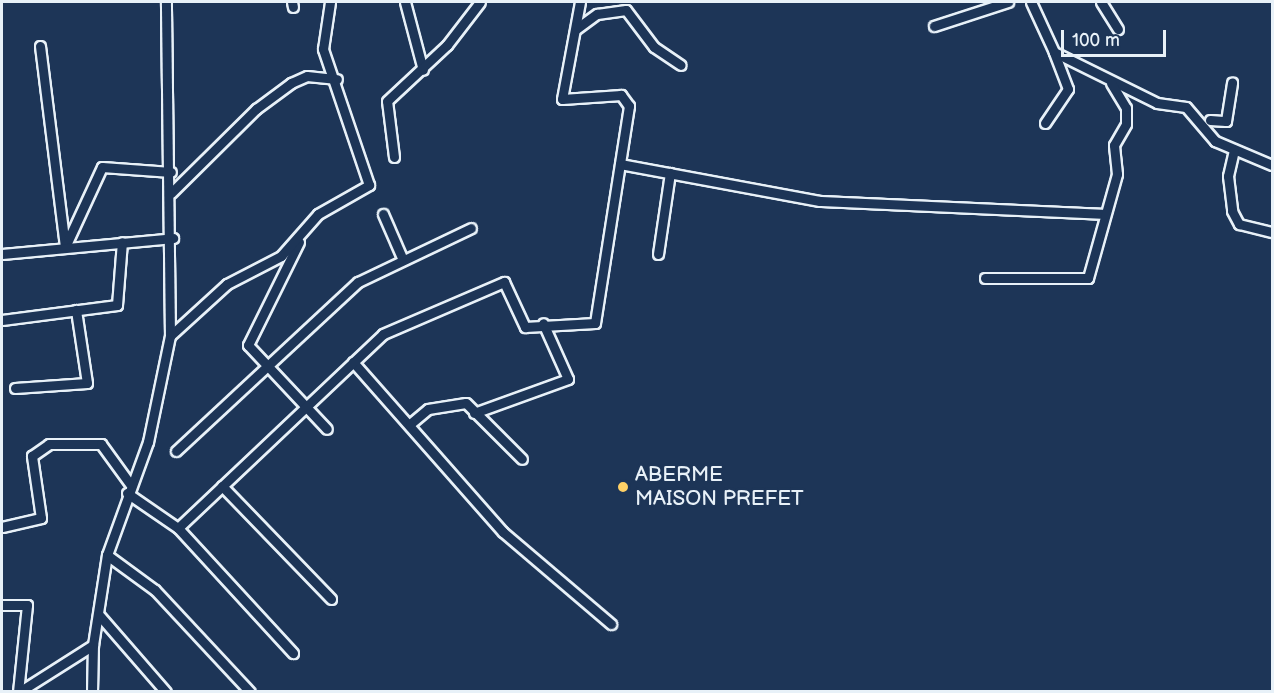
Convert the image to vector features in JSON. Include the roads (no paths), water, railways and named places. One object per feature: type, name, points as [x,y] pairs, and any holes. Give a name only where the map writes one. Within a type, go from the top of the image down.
[{"type":"street","points":[[92,692],[93,645],[107,555],[128,489],[147,442],[170,336],[173,238],[166,2]]},
{"type":"street","points":[[327,429],[248,345],[303,234],[318,214],[369,185],[337,79],[323,49],[330,2]]},
{"type":"street","points":[[405,2],[423,70]]},
{"type":"street","points":[[178,528],[383,334],[504,282],[525,327],[543,323],[595,323],[629,106],[621,95],[562,99],[580,2]]},
{"type":"street","points":[[934,26],[1008,2]]},
{"type":"street","points":[[1031,2],[1068,89],[1045,123]]},
{"type":"street","points":[[1101,2],[1118,29]]},
{"type":"street","points":[[393,157],[387,101],[423,70],[476,4]]},
{"type":"street","points":[[576,29],[597,14],[627,10],[654,47],[681,65]]},
{"type":"street","points":[[40,46],[65,247]]},
{"type":"street","points":[[1054,52],[1068,55],[1078,68],[1111,83],[1210,120],[1226,121],[1232,82]]},
{"type":"street","points":[[171,193],[256,109],[291,83],[307,76],[337,79]]},
{"type":"street","points":[[985,278],[1088,278],[1101,214],[1109,206],[1116,174],[1114,145],[1126,124],[1126,108],[1111,83]]},
{"type":"street","points":[[1196,113],[1221,144],[1272,165]]},
{"type":"street","points":[[1210,120],[1221,144]]},
{"type":"street","points":[[1234,150],[1228,177],[1232,211],[1239,224],[1272,232]]},
{"type":"street","points":[[620,164],[820,201],[1101,214]]},
{"type":"street","points":[[65,247],[102,167],[171,172]]},
{"type":"street","points":[[658,255],[670,173]]},
{"type":"street","points":[[383,214],[403,260]]},
{"type":"street","points":[[176,451],[266,364],[358,282],[471,228]]},
{"type":"street","points":[[170,336],[227,284],[272,262],[303,234]]},
{"type":"street","points":[[2,254],[173,238]]},
{"type":"street","points":[[2,320],[117,305],[122,242]]},
{"type":"street","points":[[15,388],[87,383],[76,310]]},
{"type":"street","points":[[474,413],[568,379],[543,323]]},
{"type":"street","points":[[353,362],[525,554],[611,624]]},
{"type":"street","points":[[410,424],[428,409],[466,403],[522,459]]},
{"type":"street","points":[[2,527],[41,518],[32,456],[49,444],[101,444],[128,489],[178,528],[293,654]]},
{"type":"street","points":[[222,486],[331,599]]},
{"type":"street","points":[[107,555],[155,590],[250,692]]},
{"type":"street","points":[[2,605],[27,605],[18,692]]},
{"type":"street","points":[[99,615],[166,692]]},
{"type":"street","points":[[18,692],[93,645]]},
{"type":"place","name":"ABERME MAISON PREFET","points":[[623,487]]}]
